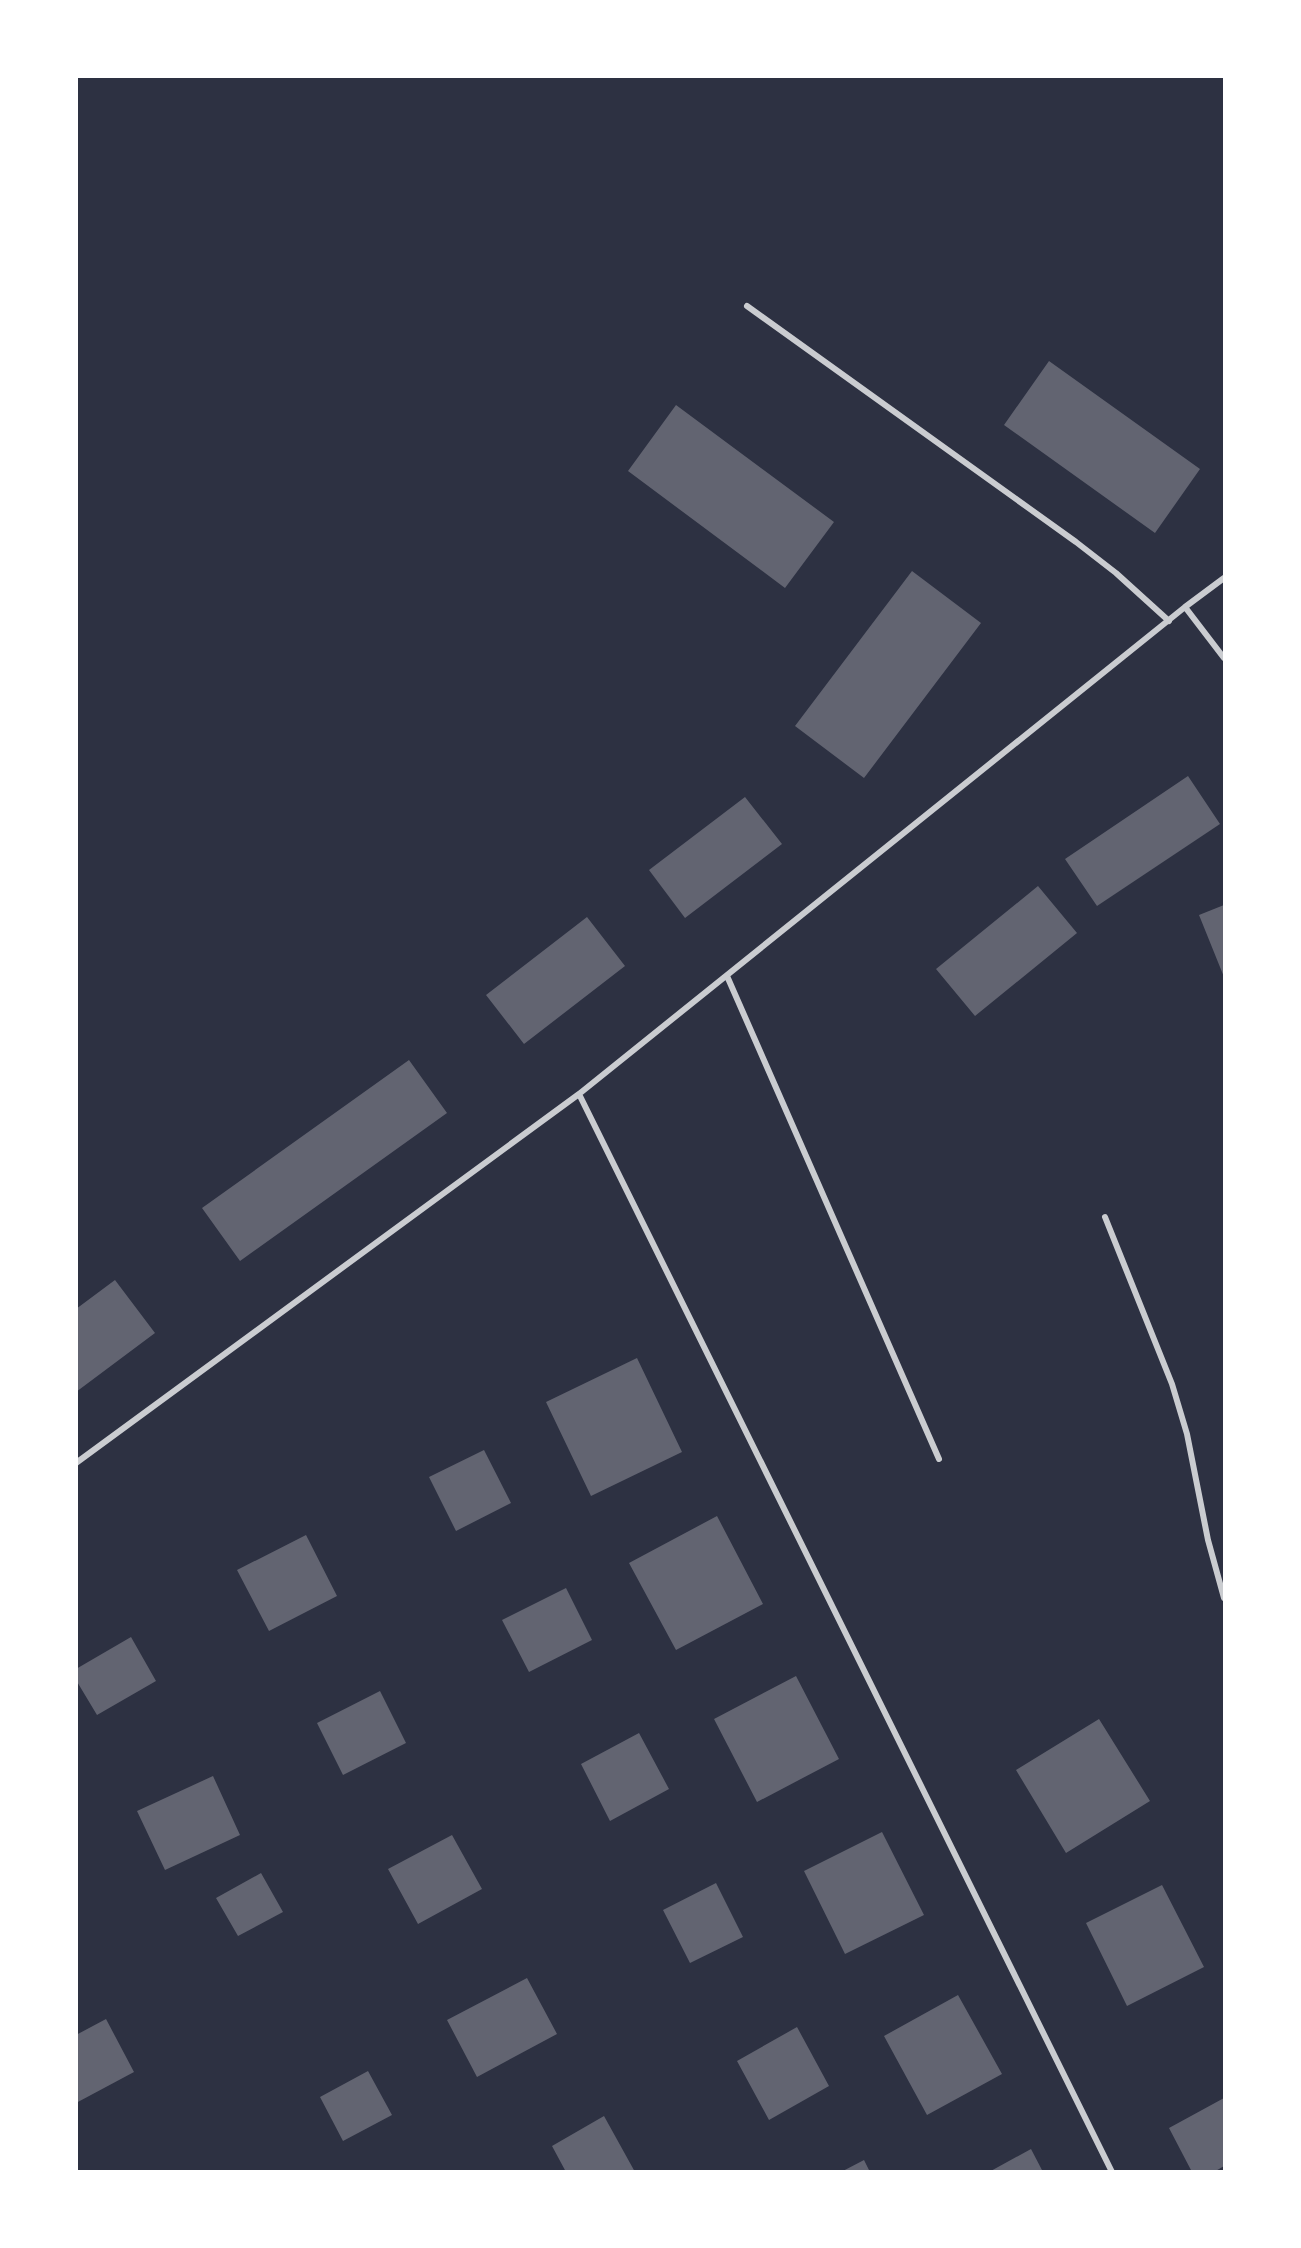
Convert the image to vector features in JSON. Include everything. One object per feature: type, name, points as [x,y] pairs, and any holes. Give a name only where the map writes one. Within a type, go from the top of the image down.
[{"type":"street","points":[[747,306],[1076,542],[1116,573],[1169,621]]},
{"type":"street","points":[[76,1463],[579,1094],[1224,578]]},
{"type":"street","points":[[1185,607],[1224,658]]},
{"type":"street","points":[[727,976],[939,1458]]},
{"type":"street","points":[[579,1094],[1112,2172]]},
{"type":"street","points":[[1105,1217],[1172,1384],[1187,1434],[1208,1540],[1224,1598]]},
{"type":"building","points":[[1049,361],[1200,469],[1155,533],[1004,425]]},
{"type":"building","points":[[676,405],[834,522],[785,588],[628,471]]},
{"type":"building","points":[[912,571],[981,623],[864,778],[795,726]]},
{"type":"building","points":[[1188,776],[1220,824],[1097,906],[1065,859]]},
{"type":"building","points":[[745,797],[782,844],[685,918],[649,870]]},
{"type":"building","points":[[1038,886],[1077,933],[975,1016],[936,969]]},
{"type":"building","points":[[1224,905],[1224,977],[1199,915]]},
{"type":"building","points":[[587,917],[625,966],[524,1044],[486,995]]},
{"type":"building","points":[[409,1060],[447,1113],[240,1261],[202,1208]]},
{"type":"building","points":[[115,1280],[155,1333],[76,1392],[76,1309]]},
{"type":"building","points":[[637,1358],[682,1452],[591,1496],[546,1402]]},
{"type":"building","points":[[484,1450],[511,1503],[456,1531],[429,1477]]},
{"type":"building","points":[[717,1516],[763,1604],[676,1650],[629,1563]]},
{"type":"building","points":[[306,1535],[337,1596],[269,1631],[237,1570]]},
{"type":"building","points":[[566,1588],[592,1640],[529,1672],[502,1620]]},
{"type":"building","points":[[131,1637],[156,1681],[97,1715],[76,1680],[76,1669]]},
{"type":"building","points":[[796,1676],[839,1759],[757,1802],[714,1719]]},
{"type":"building","points":[[380,1691],[406,1743],[343,1775],[317,1723]]},
{"type":"building","points":[[1099,1719],[1150,1801],[1066,1853],[1016,1770]]},
{"type":"building","points":[[639,1733],[669,1789],[610,1821],[581,1764]]},
{"type":"building","points":[[213,1776],[240,1835],[165,1870],[137,1811]]},
{"type":"building","points":[[882,1832],[924,1915],[845,1954],[804,1871]]},
{"type":"building","points":[[452,1835],[482,1889],[418,1924],[388,1869]]},
{"type":"building","points":[[261,1873],[283,1912],[238,1936],[216,1898]]},
{"type":"building","points":[[716,1883],[743,1937],[690,1963],[663,1910]]},
{"type":"building","points":[[1162,1885],[1204,1967],[1127,2006],[1086,1923]]},
{"type":"building","points":[[527,1978],[557,2034],[477,2077],[447,2020]]},
{"type":"building","points":[[958,1995],[1002,2074],[927,2115],[884,2036]]},
{"type":"building","points":[[106,2019],[134,2072],[76,2103],[76,2035]]},
{"type":"building","points":[[797,2027],[829,2086],[769,2120],[737,2061]]},
{"type":"building","points":[[368,2071],[392,2115],[343,2141],[320,2097]]},
{"type":"building","points":[[1224,2098],[1224,2166],[1214,2172],[1192,2172],[1169,2128]]},
{"type":"building","points":[[604,2116],[635,2172],[566,2172],[552,2146]]},
{"type":"building","points":[[1031,2149],[1043,2172],[989,2172]]},
{"type":"building","points":[[864,2160],[870,2172],[841,2172]]}]
